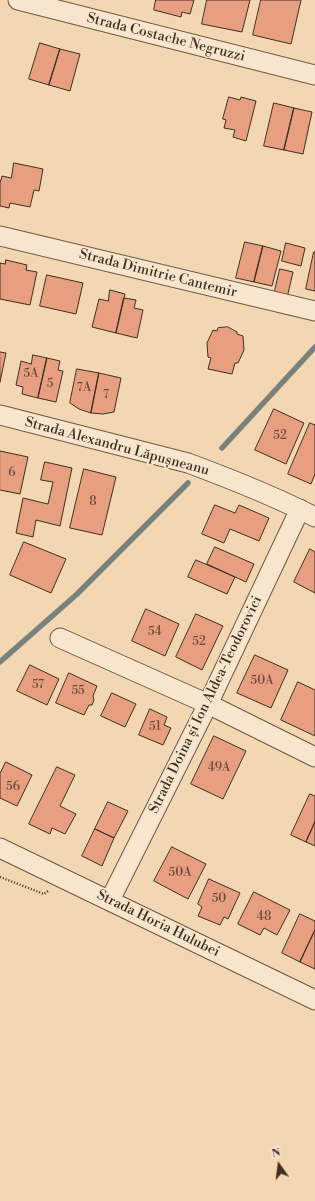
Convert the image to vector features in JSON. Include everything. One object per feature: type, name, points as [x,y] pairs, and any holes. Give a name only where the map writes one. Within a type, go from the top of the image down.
[{"type":"street","name":"Strada Costache Negruzzi","points":[[18,0],[315,75]]},
{"type":"street","name":"Strada Dimitrie Cantemir","points":[[0,236],[315,311]]},
{"type":"street","name":"Strada Alexandru Lăpușneanu","points":[[0,415],[188,463],[307,513]]},
{"type":"street","name":"Strada Doina și Ion Aldea-Teodorovici","points":[[110,900],[208,704],[307,513]]},
{"type":"street","points":[[60,638],[208,704],[315,757]]},
{"type":"street","name":"Strada Horia Hulubei","points":[[0,848],[315,1000]]},
{"type":"building","points":[[156,0],[194,0],[190,14],[182,12],[181,17],[154,10]]},
{"type":"building","points":[[207,0],[250,0],[242,32],[202,24]]},
{"type":"building","points":[[261,0],[301,0],[291,44],[253,35]]},
{"type":"building","points":[[40,43],[60,49],[49,85],[29,79]]},
{"type":"building","points":[[60,49],[80,54],[70,91],[49,85]]},
{"type":"building","points":[[229,97],[240,100],[241,97],[256,101],[246,141],[233,137],[235,130],[224,128],[226,120],[223,119]]},
{"type":"building","points":[[274,103],[294,108],[284,150],[264,146]]},
{"type":"building","points":[[294,108],[312,112],[303,154],[284,150]]},
{"type":"building","points":[[14,163],[43,169],[39,191],[34,190],[30,207],[10,203],[9,208],[0,206],[0,183],[2,176],[11,178]]},
{"type":"building","points":[[245,242],[263,246],[254,282],[236,278]]},
{"type":"building","points":[[286,243],[305,248],[301,266],[282,261]]},
{"type":"building","points":[[263,246],[281,251],[272,286],[254,282]]},
{"type":"building","points":[[315,252],[315,291],[306,289]]},
{"type":"building","points":[[6,260],[27,265],[26,270],[37,272],[30,305],[0,299],[0,263],[5,264]]},
{"type":"building","points":[[280,269],[293,272],[287,298],[274,295]]},
{"type":"building","points":[[47,275],[83,283],[76,314],[40,306]]},
{"type":"building","points":[[110,290],[125,294],[116,333],[92,327],[99,299],[108,301]]},
{"type":"building","points":[[124,298],[136,300],[134,308],[143,310],[137,338],[116,333]]},
{"type":"building","points":[[228,327],[237,332],[237,334],[243,336],[244,350],[238,363],[235,363],[232,374],[208,369],[211,358],[208,357],[207,343],[213,330],[217,331],[218,328]]},
{"type":"building","points":[[0,352],[6,353],[0,382]]},
{"type":"building","points":[[33,355],[47,358],[38,398],[22,394],[23,387],[16,385],[21,361],[31,364]]},
{"type":"building","points":[[47,358],[60,361],[58,370],[63,371],[56,402],[38,398]]},
{"type":"building","points":[[77,369],[99,373],[91,413],[79,409],[70,403]]},
{"type":"building","points":[[99,373],[121,378],[114,412],[103,414],[91,413]]},
{"type":"building","points":[[274,409],[304,423],[286,464],[255,450]]},
{"type":"building","points":[[310,423],[315,425],[315,474],[311,484],[288,474]]},
{"type":"building","points":[[0,451],[28,457],[20,494],[0,490]]},
{"type":"building","points":[[45,462],[72,468],[60,526],[36,520],[33,537],[16,533],[23,498],[48,504],[53,482],[41,480]]},
{"type":"building","points":[[84,469],[116,477],[102,535],[70,528]]},
{"type":"building","points":[[215,505],[235,513],[239,505],[269,518],[259,541],[230,529],[224,543],[202,534]]},
{"type":"building","points":[[24,542],[66,559],[51,593],[10,575]]},
{"type":"building","points":[[215,547],[254,564],[246,582],[207,564]]},
{"type":"building","points":[[310,549],[315,552],[315,593],[294,582]]},
{"type":"building","points":[[196,560],[235,577],[227,594],[188,577]]},
{"type":"building","points":[[146,609],[179,624],[165,656],[132,641]]},
{"type":"building","points":[[196,614],[223,626],[202,670],[176,657]]},
{"type":"building","points":[[255,655],[288,670],[271,708],[237,693]]},
{"type":"building","points":[[30,665],[59,679],[47,705],[17,691]]},
{"type":"building","points":[[69,673],[97,686],[93,696],[94,700],[92,705],[89,705],[84,715],[56,703]]},
{"type":"building","points":[[298,682],[315,690],[315,736],[281,720]]},
{"type":"building","points":[[112,693],[136,704],[125,727],[101,716]]},
{"type":"building","points":[[150,709],[167,717],[164,725],[171,728],[163,745],[139,735]]},
{"type":"building","points":[[214,736],[246,751],[223,799],[191,784]]},
{"type":"building","points":[[6,762],[32,775],[17,806],[0,798],[0,774]]},
{"type":"building","points":[[57,767],[75,775],[60,806],[76,814],[65,834],[52,828],[50,834],[29,824]]},
{"type":"building","points":[[310,794],[315,796],[315,822],[306,842],[291,835]]},
{"type":"building","points":[[108,802],[128,811],[114,838],[95,829]]},
{"type":"building","points":[[315,822],[315,846],[306,842]]},
{"type":"building","points":[[95,829],[114,838],[102,866],[82,856]]},
{"type":"building","points":[[172,847],[206,864],[188,899],[154,881]]},
{"type":"building","points":[[209,879],[240,893],[228,919],[224,917],[220,925],[198,916],[202,907],[198,904]]},
{"type":"building","points":[[254,892],[290,910],[277,935],[264,928],[260,935],[238,924]]},
{"type":"building","points":[[300,914],[315,921],[315,930],[300,962],[282,953]]},
{"type":"building","points":[[315,930],[315,969],[300,962]]},
{"type":"waterway","points":[[222,448],[315,347]]},
{"type":"waterway","points":[[0,662],[76,595],[188,483]]}]
